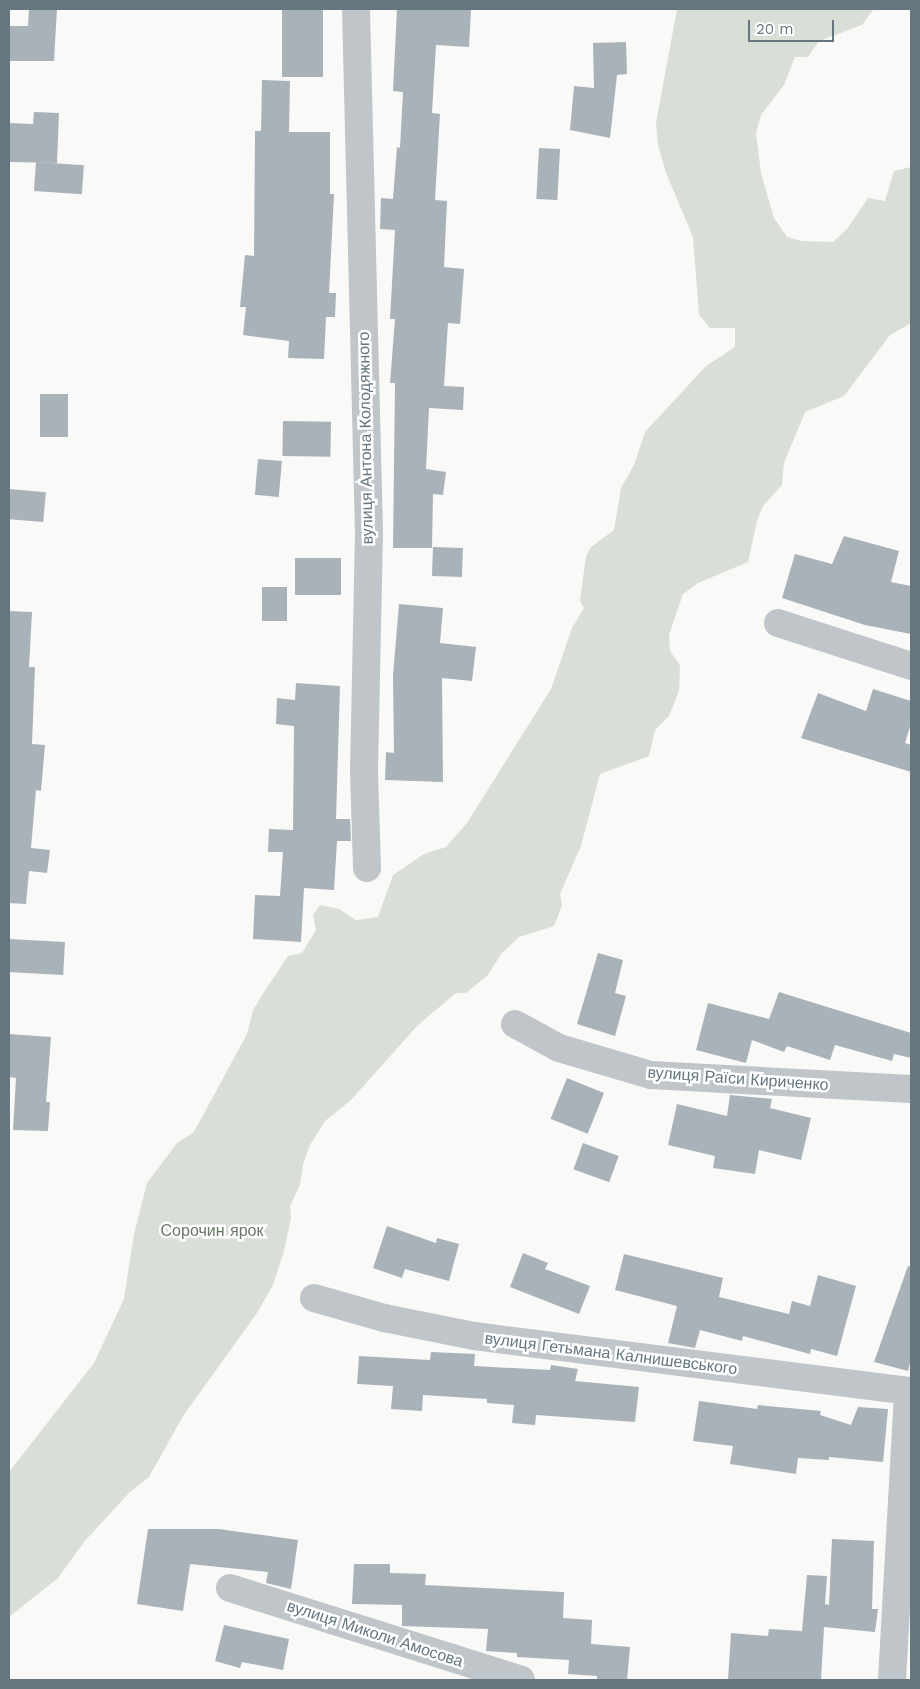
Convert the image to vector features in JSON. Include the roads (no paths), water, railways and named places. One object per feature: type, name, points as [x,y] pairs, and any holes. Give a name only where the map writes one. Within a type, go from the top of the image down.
[{"type":"street","name":"вулиця Антона Колодяжного","points":[[356,9],[368,533],[364,772],[366,868]]},
{"type":"street","points":[[778,623],[911,666]]},
{"type":"street","name":"вулиця Раїси Кириченко","points":[[515,1024],[573,1053],[651,1075],[911,1089]]},
{"type":"street","name":"вулиця Гетьмана Калнишевського","points":[[314,1298],[384,1318],[474,1336],[910,1391]]},
{"type":"street","points":[[892,1680],[910,1391]]},
{"type":"street","name":"вулиця Миколи Амосова","points":[[230,1588],[521,1680]]},
{"type":"park label","name":"Сорочин ярок","points":[[212,1231]]}]
